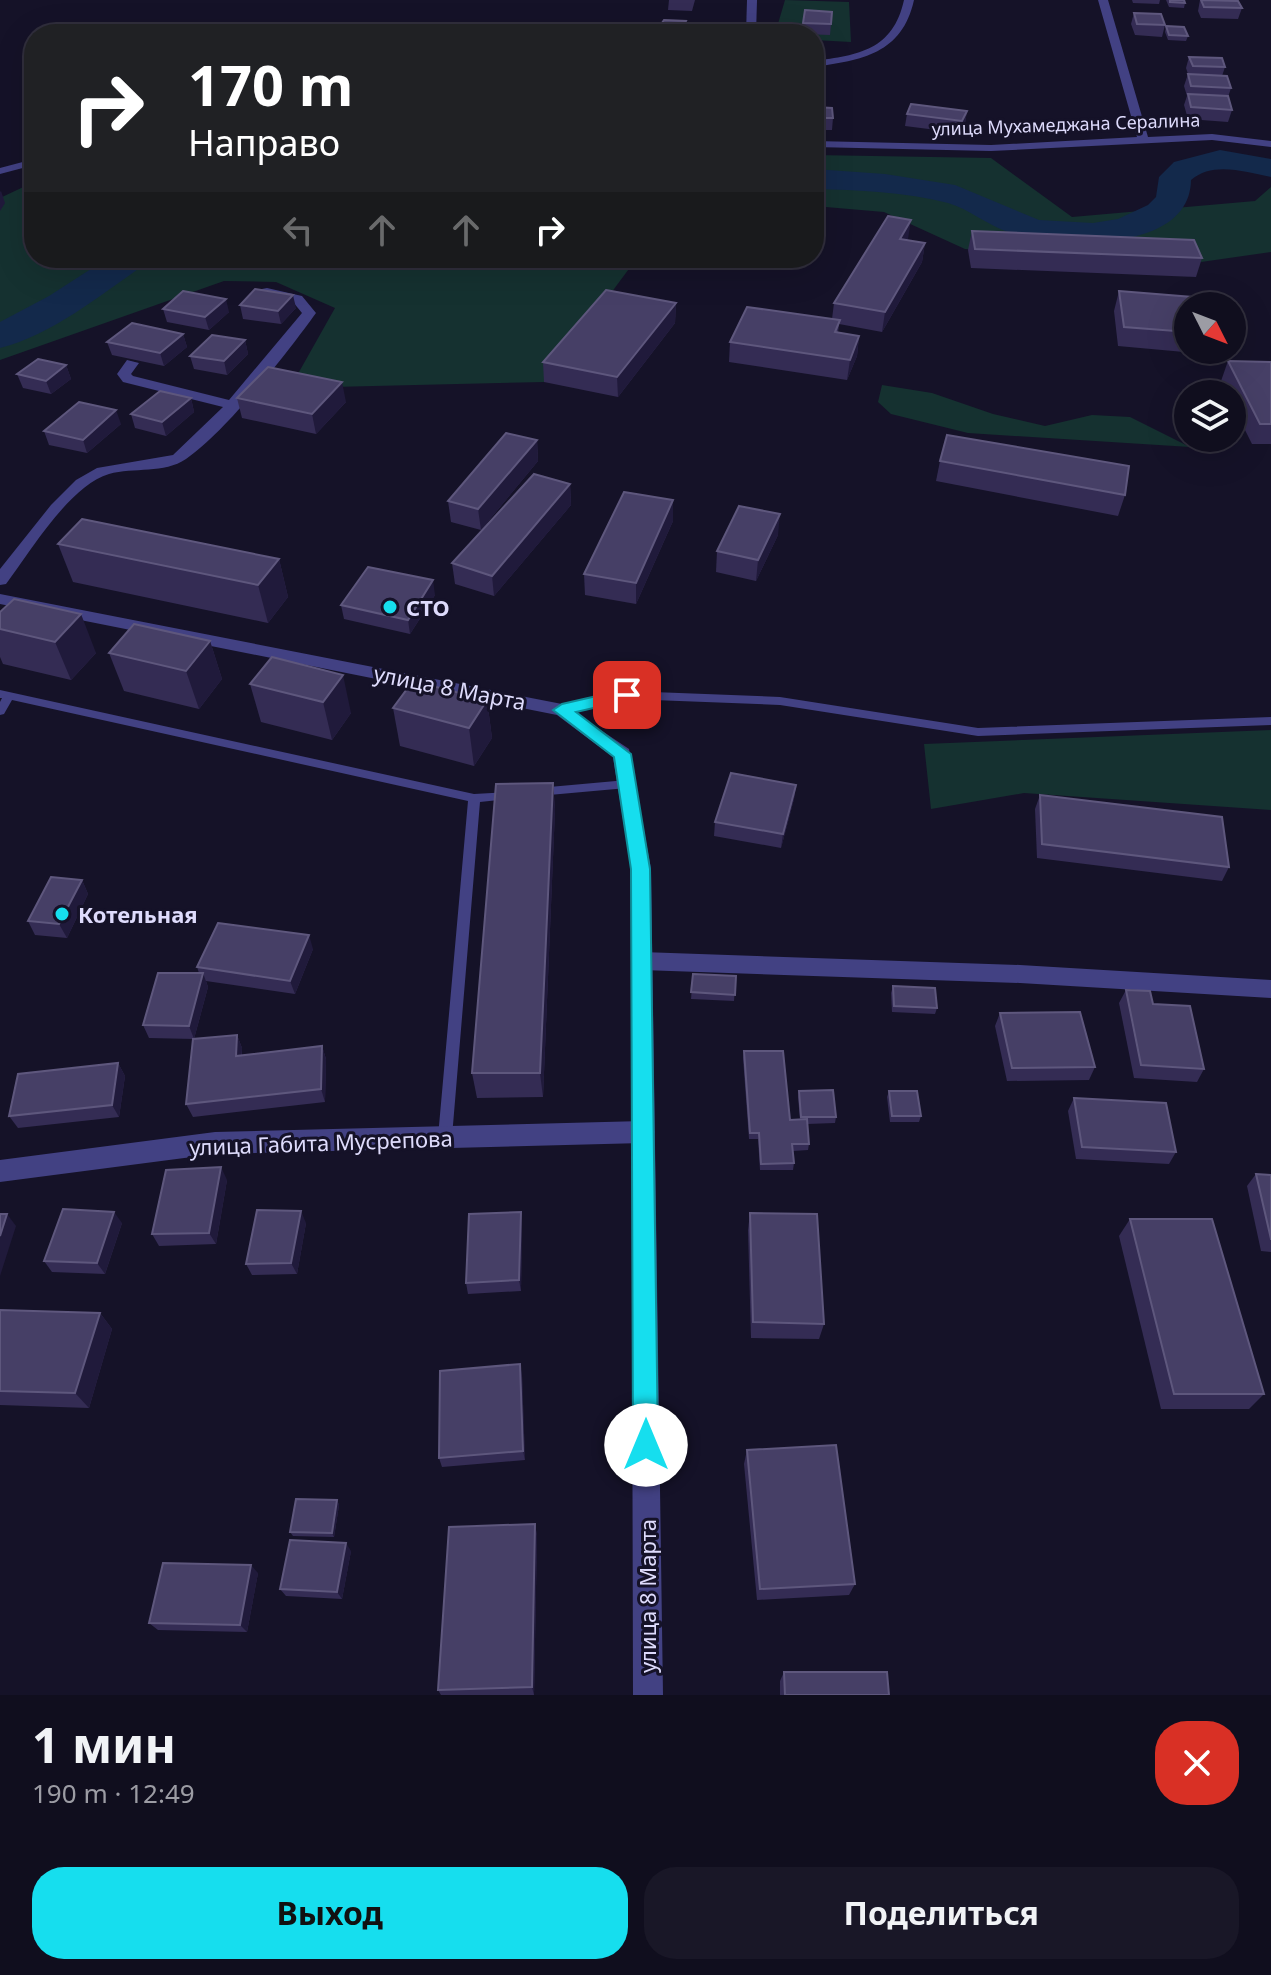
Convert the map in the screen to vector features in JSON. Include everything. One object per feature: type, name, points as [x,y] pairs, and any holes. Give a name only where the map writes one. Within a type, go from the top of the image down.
[{"type":"street","points":[[751,24],[752,0]]},
{"type":"street","points":[[824,62],[855,57],[894,38],[907,19],[909,0]]},
{"type":"street","points":[[1103,0],[1143,139]]},
{"type":"street","name":"улица Мухамеджана Сералина","points":[[824,144],[991,148],[1212,137],[1271,144]]},
{"type":"street","points":[[0,171],[24,165]]},
{"type":"street","points":[[0,580],[81,484],[97,473],[162,464],[182,456],[198,443],[229,404],[300,329],[309,313],[305,303],[296,297],[263,291]]},
{"type":"street","points":[[132,363],[124,374],[128,379],[229,404]]},
{"type":"street","name":"улица 8 Марта","points":[[0,599],[562,710],[622,754],[641,869],[648,1695]]},
{"type":"street","points":[[642,961],[1020,974],[1271,989]]},
{"type":"street","name":"улица Габита Мусрепова","points":[[0,1171],[215,1143],[643,1132]]},
{"type":"lane","points":[[0,711],[5,695],[474,798],[627,784]]},
{"type":"lane","points":[[562,710],[627,695],[780,701],[978,732],[1271,721]]},
{"type":"lane","points":[[445,1137],[474,798]]},
{"type":"green space","points":[[785,0],[849,2],[851,42],[824,41],[824,24],[778,24]]},
{"type":"green space","points":[[824,155],[991,158],[1072,217],[1255,201],[1271,187],[1271,252],[1187,264],[965,249],[884,212],[824,207]]},
{"type":"green space","points":[[24,187],[24,268],[630,268],[545,382],[290,388],[335,308],[276,282],[224,281],[0,360],[0,198]]},
{"type":"green space","points":[[882,385],[932,393],[993,414],[1045,426],[1092,415],[1130,417],[1174,439],[1174,446],[968,433],[891,414],[878,402]]},
{"type":"green space","points":[[1271,730],[1271,810],[1024,793],[931,809],[924,744]]},
{"type":"building","points":[[1201,0],[1238,1],[1242,8],[1204,7]]},
{"type":"building","points":[[805,10],[832,12],[831,24],[803,23]]},
{"type":"building","points":[[1134,13],[1161,14],[1165,25],[1137,24]]},
{"type":"building","points":[[664,20],[686,21],[684,24],[661,24]]},
{"type":"building","points":[[1166,26],[1184,27],[1188,36],[1169,35]]},
{"type":"building","points":[[1189,57],[1222,58],[1225,67],[1193,66]]},
{"type":"building","points":[[1188,74],[1227,76],[1231,88],[1191,86]]},
{"type":"building","points":[[1188,94],[1228,96],[1232,110],[1191,107]]},
{"type":"building","points":[[911,104],[967,111],[962,121],[907,114]]},
{"type":"building","points":[[824,108],[832,108],[833,118],[824,118]]},
{"type":"building","points":[[888,216],[911,220],[900,239],[925,243],[885,312],[834,303]]},
{"type":"building","points":[[972,231],[1194,240],[1202,258],[975,249]]},
{"type":"building","points":[[255,289],[293,295],[278,311],[240,305]]},
{"type":"building","points":[[606,290],[676,303],[617,377],[543,362]]},
{"type":"building","points":[[183,291],[226,299],[205,317],[163,309]]},
{"type":"building","points":[[1119,291],[1174,295],[1174,331],[1124,327]]},
{"type":"building","points":[[747,307],[840,320],[835,332],[859,336],[850,360],[730,342]]},
{"type":"building","points":[[132,323],[183,334],[160,353],[107,342]]},
{"type":"building","points":[[212,335],[245,340],[224,361],[190,356]]},
{"type":"building","points":[[38,359],[66,365],[46,381],[17,374]]},
{"type":"building","points":[[1271,362],[1271,424],[1260,424],[1246,396],[1246,380],[1238,380],[1230,364]]},
{"type":"building","points":[[268,367],[342,382],[312,414],[237,398]]},
{"type":"building","points":[[160,391],[191,398],[162,422],[131,414]]},
{"type":"building","points":[[79,402],[116,410],[83,440],[44,431]]},
{"type":"building","points":[[506,433],[537,440],[478,509],[448,501]]},
{"type":"building","points":[[947,435],[1129,466],[1125,495],[940,461]]},
{"type":"building","points":[[534,474],[570,484],[492,576],[452,563]]},
{"type":"building","points":[[624,492],[673,500],[636,583],[584,574]]},
{"type":"building","points":[[739,506],[780,514],[758,560],[717,551]]},
{"type":"building","points":[[82,519],[279,559],[258,585],[58,544]]},
{"type":"building","points":[[368,567],[433,580],[408,620],[341,605]]},
{"type":"building","points":[[14,599],[81,614],[55,642],[0,629],[0,612]]},
{"type":"building","points":[[134,624],[210,641],[186,671],[109,653]]},
{"type":"building","points":[[272,657],[343,675],[323,702],[250,684]]},
{"type":"building","points":[[413,681],[487,700],[469,728],[393,708]]},
{"type":"building","points":[[731,773],[796,785],[783,834],[715,822]]},
{"type":"building","points":[[553,783],[540,1073],[472,1073],[496,784]]},
{"type":"building","points":[[1040,795],[1222,817],[1229,867],[1042,844]]},
{"type":"building","points":[[51,877],[82,880],[59,924],[28,921]]},
{"type":"building","points":[[218,923],[309,935],[290,981],[197,967]]},
{"type":"building","points":[[158,973],[203,973],[189,1026],[143,1025]]},
{"type":"building","points":[[693,974],[736,976],[735,995],[691,992]]},
{"type":"building","points":[[893,986],[935,988],[937,1008],[894,1006]]},
{"type":"building","points":[[1126,990],[1150,991],[1153,1004],[1190,1006],[1204,1069],[1141,1065]]},
{"type":"building","points":[[1080,1012],[1095,1067],[1012,1068],[1000,1013]]},
{"type":"building","points":[[237,1035],[236,1056],[322,1046],[321,1089],[186,1104],[193,1039]]},
{"type":"building","points":[[744,1051],[783,1051],[790,1120],[807,1119],[809,1144],[792,1144],[794,1163],[761,1164],[759,1133],[750,1133]]},
{"type":"building","points":[[118,1063],[112,1105],[9,1116],[18,1074]]},
{"type":"building","points":[[833,1090],[836,1117],[801,1117],[799,1091]]},
{"type":"building","points":[[889,1091],[917,1091],[921,1116],[892,1116]]},
{"type":"building","points":[[1074,1098],[1166,1103],[1176,1152],[1082,1147]]},
{"type":"building","points":[[221,1167],[209,1233],[152,1234],[166,1170]]},
{"type":"building","points":[[1256,1174],[1271,1175],[1271,1239]]},
{"type":"building","points":[[63,1209],[114,1212],[97,1263],[44,1261]]},
{"type":"building","points":[[257,1210],[301,1211],[291,1263],[246,1264]]},
{"type":"building","points":[[521,1212],[519,1280],[466,1283],[469,1214]]},
{"type":"building","points":[[750,1213],[817,1214],[824,1324],[753,1322]]},
{"type":"building","points":[[0,1214],[7,1214],[0,1236]]},
{"type":"building","points":[[1130,1219],[1212,1219],[1264,1394],[1174,1394]]},
{"type":"building","points":[[0,1310],[100,1313],[75,1393],[0,1391]]},
{"type":"building","points":[[520,1364],[523,1451],[439,1458],[440,1371]]},
{"type":"building","points":[[836,1445],[855,1584],[760,1589],[747,1450]]},
{"type":"building","points":[[296,1499],[337,1500],[332,1533],[290,1532]]},
{"type":"building","points":[[535,1524],[532,1687],[438,1690],[449,1527]]},
{"type":"building","points":[[290,1540],[346,1543],[337,1592],[280,1589]]},
{"type":"building","points":[[163,1563],[251,1565],[240,1625],[149,1623]]},
{"type":"building","points":[[784,1672],[887,1672],[889,1695],[785,1695]]},
{"type":"waterway","points":[[824,180],[885,184],[955,195],[1017,224],[1074,234],[1130,226],[1154,216],[1172,197],[1175,177],[1196,163],[1220,160],[1271,168]]},
{"type":"waterway","points":[[0,337],[62,304],[117,268]]},
{"type":"place","name":"СТО","points":[[390,607]]},
{"type":"place","name":"Котельная","points":[[62,914]]},
{"type":"route","points":[[627,695],[562,710],[622,754],[641,869],[646,1445]]}]
